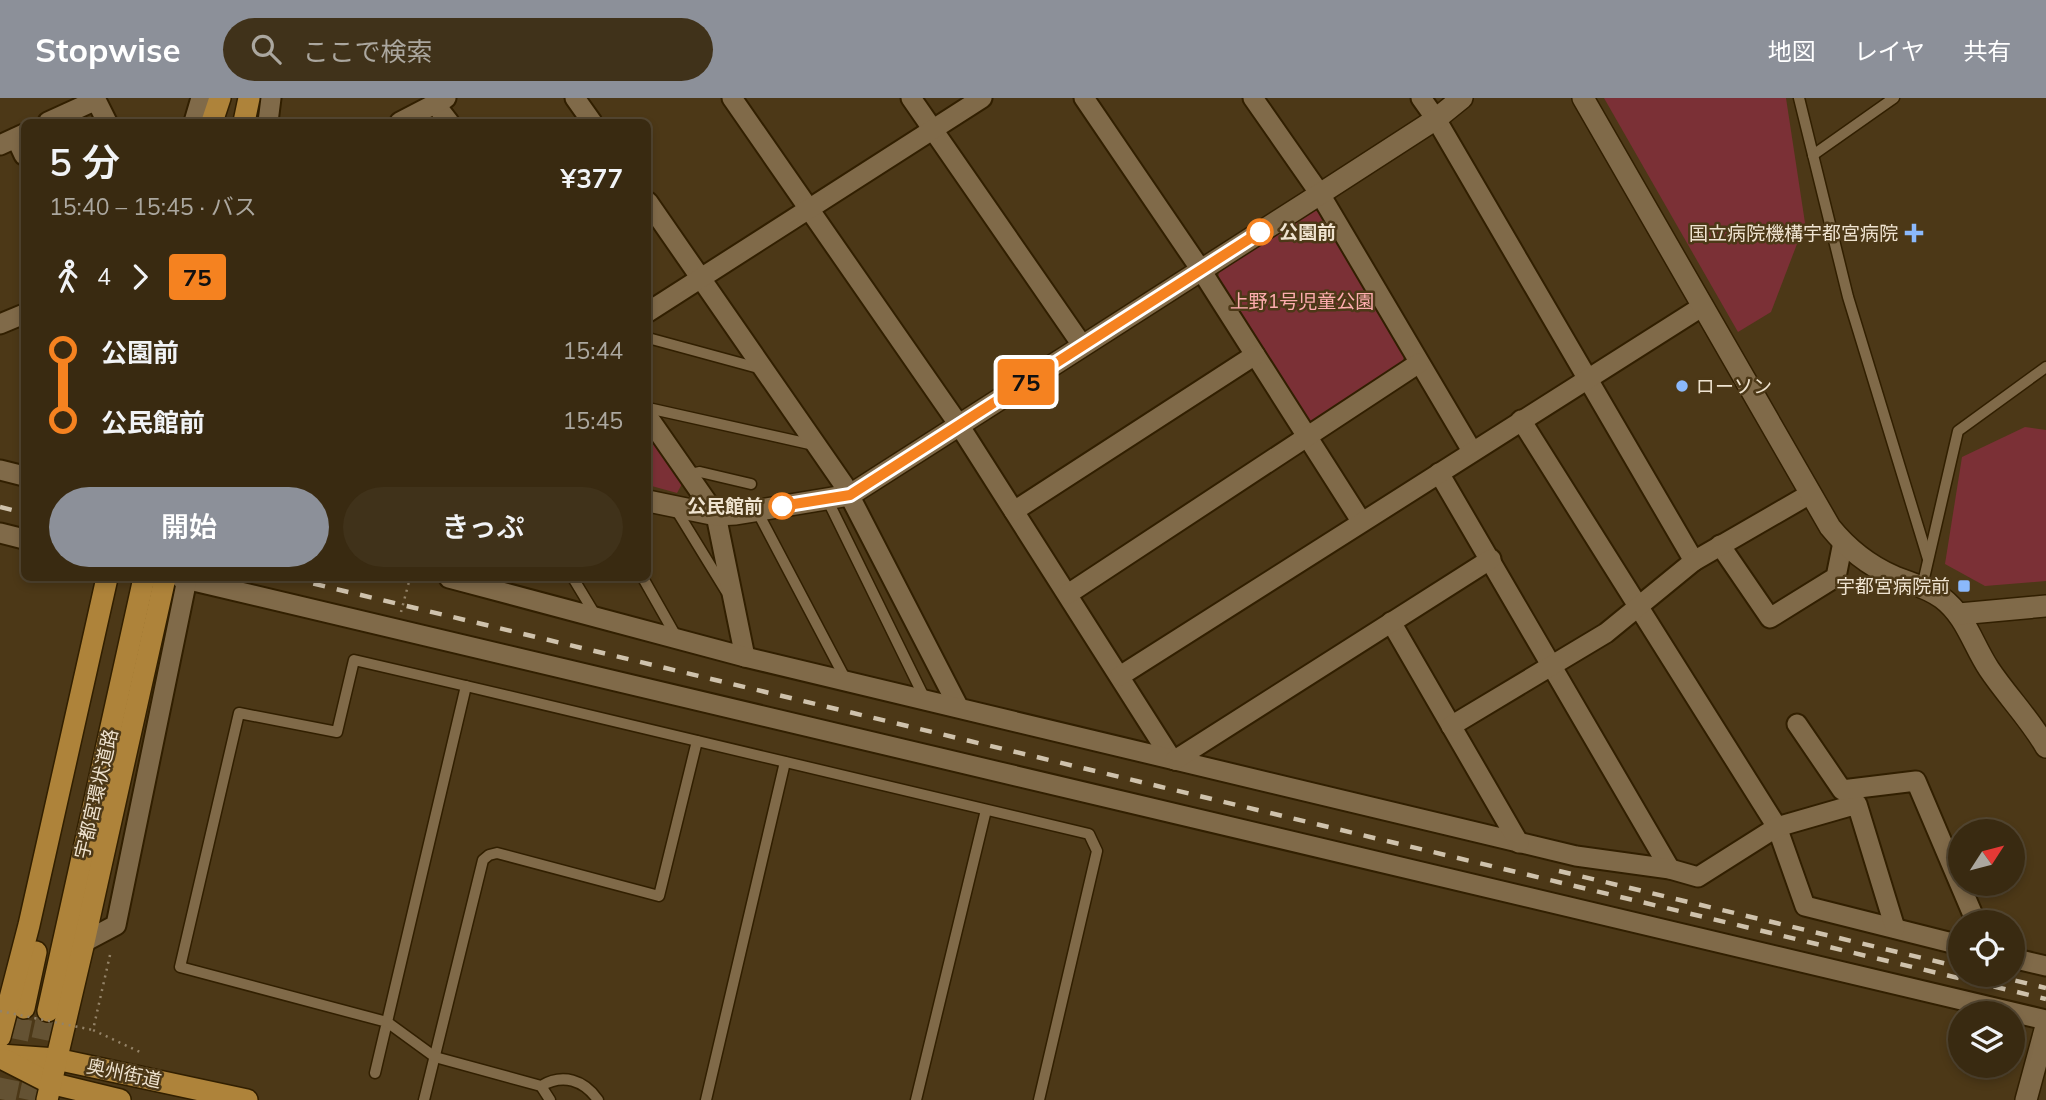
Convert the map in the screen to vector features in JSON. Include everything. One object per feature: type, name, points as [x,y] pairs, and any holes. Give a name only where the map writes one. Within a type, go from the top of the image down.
[{"type":"highway","points":[[213,119],[220,98]]},
{"type":"highway","points":[[224,119],[229,98]]},
{"type":"highway","points":[[245,119],[249,98]]},
{"type":"highway","points":[[0,1037],[29,925],[106,581]]},
{"type":"highway","name":"宇都宮環状道路","points":[[24,1008],[120,581]]},
{"type":"highway","name":"宇都宮環状道路","points":[[48,1011],[143,581]]},
{"type":"highway","points":[[49,1092],[164,581]]},
{"type":"highway","name":"奥州街道","points":[[0,1056],[56,1059],[247,1100]]},
{"type":"highway","name":"奥州街道","points":[[0,1056],[49,1092],[120,1100]]},
{"type":"street","points":[[195,119],[201,98]]},
{"type":"street","points":[[268,119],[271,98]]},
{"type":"street","points":[[575,98],[590,119]]},
{"type":"street","points":[[732,98],[960,425],[1171,758],[1175,760]]},
{"type":"street","points":[[911,98],[1082,345]]},
{"type":"street","points":[[651,310],[982,98]]},
{"type":"street","points":[[1084,98],[1201,270],[1361,521]]},
{"type":"street","points":[[1253,98],[1320,194],[1472,451]]},
{"type":"street","points":[[1421,98],[1436,119],[1694,561]]},
{"type":"street","points":[[651,502],[716,514],[850,495],[1436,119],[1462,98]]},
{"type":"street","points":[[1583,98],[1830,527],[1843,542],[1867,561],[1891,575],[1922,587],[1941,598],[1959,614],[1989,669],[2046,747]]},
{"type":"street","points":[[55,119],[96,100],[106,119]]},
{"type":"street","points":[[406,119],[441,101],[448,119]]},
{"type":"street","points":[[651,206],[850,495],[958,706]]},
{"type":"street","points":[[1120,676],[1703,306]]},
{"type":"street","points":[[0,324],[21,315]]},
{"type":"street","points":[[1014,511],[1255,355]]},
{"type":"street","points":[[1068,594],[1419,363]]},
{"type":"street","points":[[1521,420],[1777,827],[1805,906],[1948,942]]},
{"type":"street","points":[[651,422],[686,475],[716,514],[745,657]]},
{"type":"street","points":[[0,470],[21,475]]},
{"type":"street","points":[[1439,473],[1670,869]]},
{"type":"street","points":[[1451,726],[1606,633],[1694,561],[1810,494]]},
{"type":"street","points":[[0,533],[21,538]]},
{"type":"street","points":[[1720,545],[1770,618],[1836,577],[1843,542]]},
{"type":"street","points":[[1175,760],[1491,559]]},
{"type":"street","points":[[84,943],[116,925],[183,581]]},
{"type":"street","points":[[197,581],[2046,1020]]},
{"type":"street","points":[[460,581],[745,657],[958,706],[1519,843],[1576,856],[1670,869],[1698,877],[1777,827],[1857,804],[1895,928]]},
{"type":"street","points":[[1959,614],[2046,606]]},
{"type":"street","points":[[1391,622],[1519,843]]},
{"type":"street","points":[[1797,724],[1842,790],[1916,781],[1971,910]]},
{"type":"street","points":[[2025,961],[2046,966]]},
{"type":"street","points":[[2026,1100],[2046,1026]]},
{"type":"lane","points":[[1799,98],[1848,297],[1928,559]]},
{"type":"lane","points":[[1813,155],[1894,98]]},
{"type":"lane","points":[[651,339],[764,370]]},
{"type":"lane","points":[[1922,587],[1958,430],[2046,368]]},
{"type":"lane","points":[[651,409],[817,446]]},
{"type":"lane","points":[[686,475],[700,472],[751,484]]},
{"type":"lane","points":[[827,498],[925,699]]},
{"type":"lane","points":[[675,508],[734,605]]},
{"type":"lane","points":[[757,510],[846,681]]},
{"type":"lane","points":[[575,581],[597,617]]},
{"type":"lane","points":[[645,581],[678,639]]},
{"type":"lane","points":[[550,1100],[541,1086],[435,1057],[387,1022],[180,967],[239,713],[337,732],[354,660],[1089,834],[1097,851],[1039,1100]]},
{"type":"lane","points":[[376,1073],[466,686]]},
{"type":"lane","points":[[424,1100],[483,860],[497,853],[659,896],[698,741]]},
{"type":"lane","points":[[706,1100],[785,762]]},
{"type":"lane","points":[[916,1100],[986,810]]},
{"type":"lane","points":[[541,1086],[554,1079],[573,1079],[591,1090],[598,1100]]},
{"type":"path","points":[[396,628],[409,581]]},
{"type":"path","points":[[93,1030],[110,955]]},
{"type":"path","points":[[0,1011],[93,1030],[142,1054]]},
{"type":"green space","points":[[1604,98],[1786,98],[1805,223],[1771,312],[1738,332]]},
{"type":"green space","name":"上野1号児童公園","points":[[1312,209],[1323,214],[1405,354],[1401,365],[1315,423],[1305,420],[1217,281],[1220,270]]},
{"type":"green space","points":[[2025,427],[2046,430],[2046,581],[1985,586],[1945,564],[1962,457]]},
{"type":"green space","points":[[651,438],[682,484],[677,493],[651,486]]},
{"type":"tunnel","points":[[5,1100],[24,1008]]},
{"type":"tunnel","points":[[29,1100],[48,1011]]},
{"type":"railway","points":[[0,507],[21,512]]},
{"type":"railway","points":[[303,581],[2046,999]]},
{"type":"railway","points":[[1559,871],[1948,964]]},
{"type":"railway","points":[[2025,983],[2046,988]]},
{"type":"bus line","name":"75","points":[[782,506],[850,495],[1260,232]]},
{"type":"place","name":"公園前","points":[[1260,232]]},
{"type":"place","name":"国立病院機構宇都宮病院","points":[[1914,233]]},
{"type":"place","name":"ローソン","points":[[1682,386]]},
{"type":"place","name":"公民館前","points":[[782,506]]},
{"type":"place","name":"宇都宮病院前","points":[[1964,586]]}]
